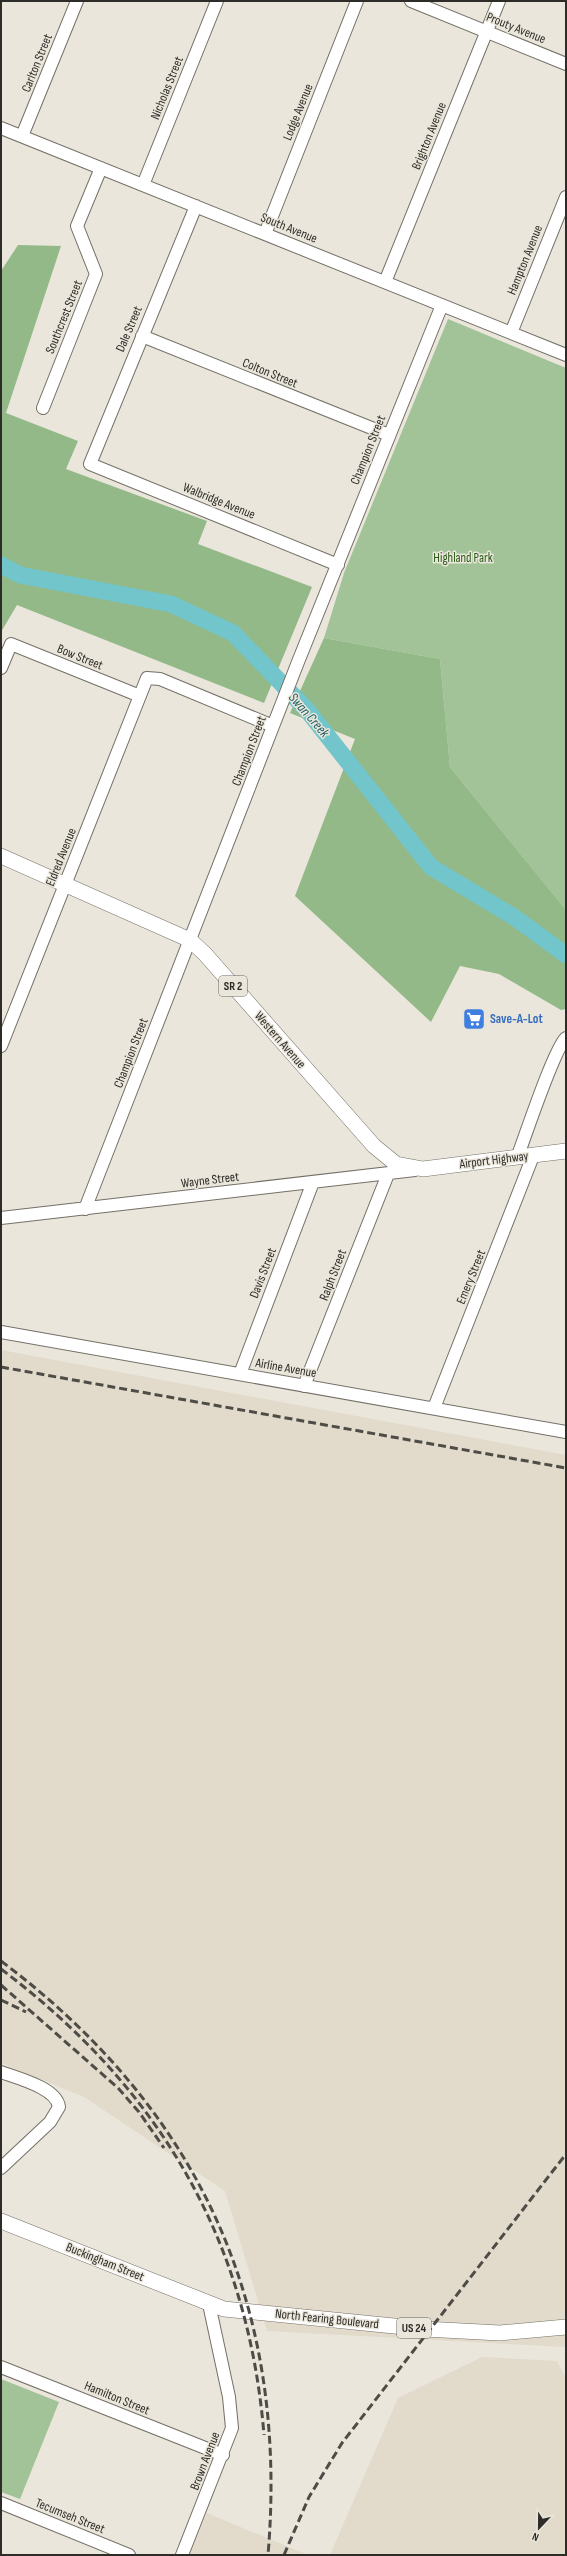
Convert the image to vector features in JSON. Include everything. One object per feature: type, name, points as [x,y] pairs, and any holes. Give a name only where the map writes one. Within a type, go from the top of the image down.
[{"type":"main road","name":"Western Avenue","points":[[1,856],[190,940],[205,954],[379,1152],[403,1166],[423,1169]]},
{"type":"main road","name":"Airport Highway","points":[[423,1169],[566,1151]]},
{"type":"main road","name":"Buckingham Street","points":[[1,2221],[209,2304]]},
{"type":"main road","name":"North Fearing Boulevard","points":[[209,2304],[224,2309],[424,2329],[500,2333],[566,2327]]},
{"type":"street","name":"Carlton Street","points":[[22,136],[76,1]]},
{"type":"street","name":"Nicholas Street","points":[[143,185],[217,1]]},
{"type":"street","name":"Lodge Avenue","points":[[265,234],[357,1]]},
{"type":"street","name":"Prouty Avenue","points":[[411,1],[566,64]]},
{"type":"street","name":"Brighton Avenue","points":[[385,282],[500,1]]},
{"type":"street","name":"South Avenue","points":[[1,128],[566,355]]},
{"type":"street","name":"Southcrest Street","points":[[43,408],[96,274],[77,226],[101,168]]},
{"type":"street","name":"Hampton Avenue","points":[[511,333],[566,197]]},
{"type":"street","name":"Dale Street","points":[[90,464],[196,206]]},
{"type":"street","name":"Champion Street","points":[[85,1209],[298,662],[442,305]]},
{"type":"street","name":"Colton Street","points":[[142,336],[389,435]]},
{"type":"street","name":"Walbridge Avenue","points":[[90,464],[338,565]]},
{"type":"street","name":"Bow Street","points":[[1,668],[11,644],[140,696]]},
{"type":"street","name":"Eldred Avenue","points":[[1,1046],[147,678],[160,679],[273,726]]},
{"type":"street","points":[[517,1158],[553,1062],[566,1038]]},
{"type":"street","name":"Emery Street","points":[[434,1408],[534,1156]]},
{"type":"street","name":"Wayne Street","points":[[1,1218],[423,1169]]},
{"type":"street","name":"Ralph Street","points":[[304,1386],[388,1174]]},
{"type":"street","name":"Davis Street","points":[[240,1374],[313,1182]]},
{"type":"street","name":"Airline Avenue","points":[[1,1332],[566,1431]]},
{"type":"street","points":[[1,2072],[46,2090],[56,2097],[59,2104],[55,2116],[50,2122],[1,2168]]},
{"type":"street","name":"Brown Avenue","points":[[182,2555],[223,2455],[233,2423],[209,2304]]},
{"type":"street","name":"Hamilton Street","points":[[1,2367],[223,2455]]},
{"type":"street","name":"Tecumseh Street","points":[[1,2503],[129,2555]]},
{"type":"shaded area","points":[[1,1350],[566,1455],[566,2347],[267,2331],[225,2191],[84,2097],[1,2063]]},
{"type":"shaded area","points":[[482,2357],[557,2361],[566,2378],[566,2555],[330,2555],[398,2398]]},
{"type":"shaded area","points":[[207,2513],[308,2555],[190,2555]]},
{"type":"green space","points":[[18,245],[61,246],[6,413],[78,441],[66,469],[207,521],[198,544],[312,587],[264,703],[17,605],[1,632],[1,271]]},
{"type":"green space","name":"Highland Park","points":[[448,319],[566,368],[566,910],[450,767],[440,659],[324,638],[344,573]]},
{"type":"green space","points":[[324,638],[440,659],[450,767],[566,910],[566,1009],[561,1010],[499,974],[460,966],[431,1022],[295,896],[355,739],[290,713]]},
{"type":"green space","points":[[1,2379],[59,2402],[20,2499],[1,2492]]},
{"type":"waterway","name":"Swan Creek","points":[[1,565],[20,575],[171,604],[233,633],[307,710],[431,867],[514,917],[566,955]]},
{"type":"railway","points":[[1,1367],[566,1468]]},
{"type":"railway","points":[[1,1961],[70,2019],[130,2082],[178,2149],[217,2221],[245,2297],[263,2379],[271,2464],[268,2555]]},
{"type":"railway","points":[[1,1969],[57,2015],[106,2064],[149,2116],[185,2172],[215,2232],[238,2296],[255,2363],[264,2435]]},
{"type":"railway","points":[[1,1985],[118,2088],[139,2112],[164,2148]]},
{"type":"railway","points":[[1,2000],[26,2012]]},
{"type":"railway","points":[[284,2555],[309,2497],[342,2443],[566,2154]]},
{"type":"place","name":"Save-A-Lot","points":[[474,1019]]}]
